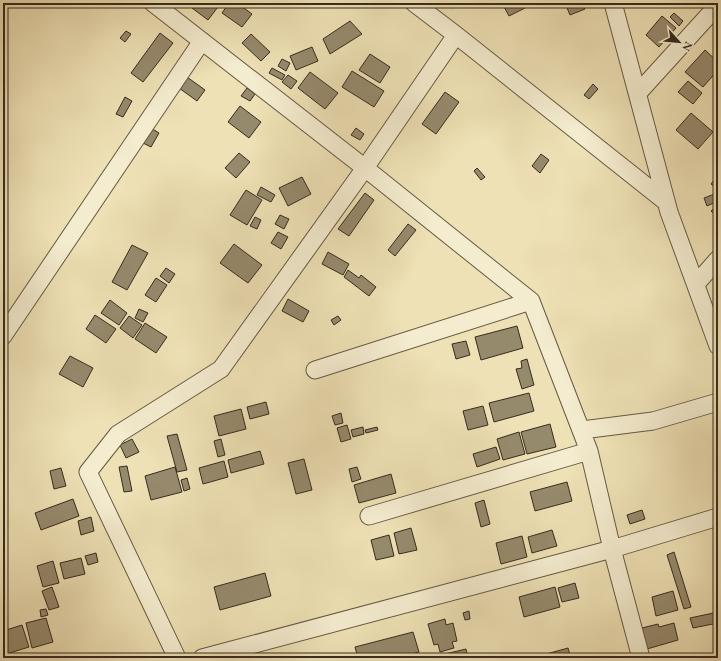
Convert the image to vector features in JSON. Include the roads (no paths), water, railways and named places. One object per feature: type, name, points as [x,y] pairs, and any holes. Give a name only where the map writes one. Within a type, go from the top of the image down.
[{"type":"street","points":[[153,3],[365,168],[530,301],[589,451],[612,549],[641,658]]},
{"type":"street","points":[[414,3],[665,201]]},
{"type":"street","points":[[613,3],[638,93],[665,201],[718,346]]},
{"type":"street","points":[[638,93],[718,5]]},
{"type":"street","points":[[177,658],[88,472],[118,434],[221,369],[365,168],[456,35]]},
{"type":"street","points":[[3,336],[202,41]]},
{"type":"street","points":[[696,284],[718,259]]},
{"type":"street","points":[[315,370],[530,301]]},
{"type":"street","points":[[582,430],[653,421],[718,402]]},
{"type":"street","points":[[369,516],[589,451]]},
{"type":"street","points":[[202,658],[612,549],[718,517]]}]
